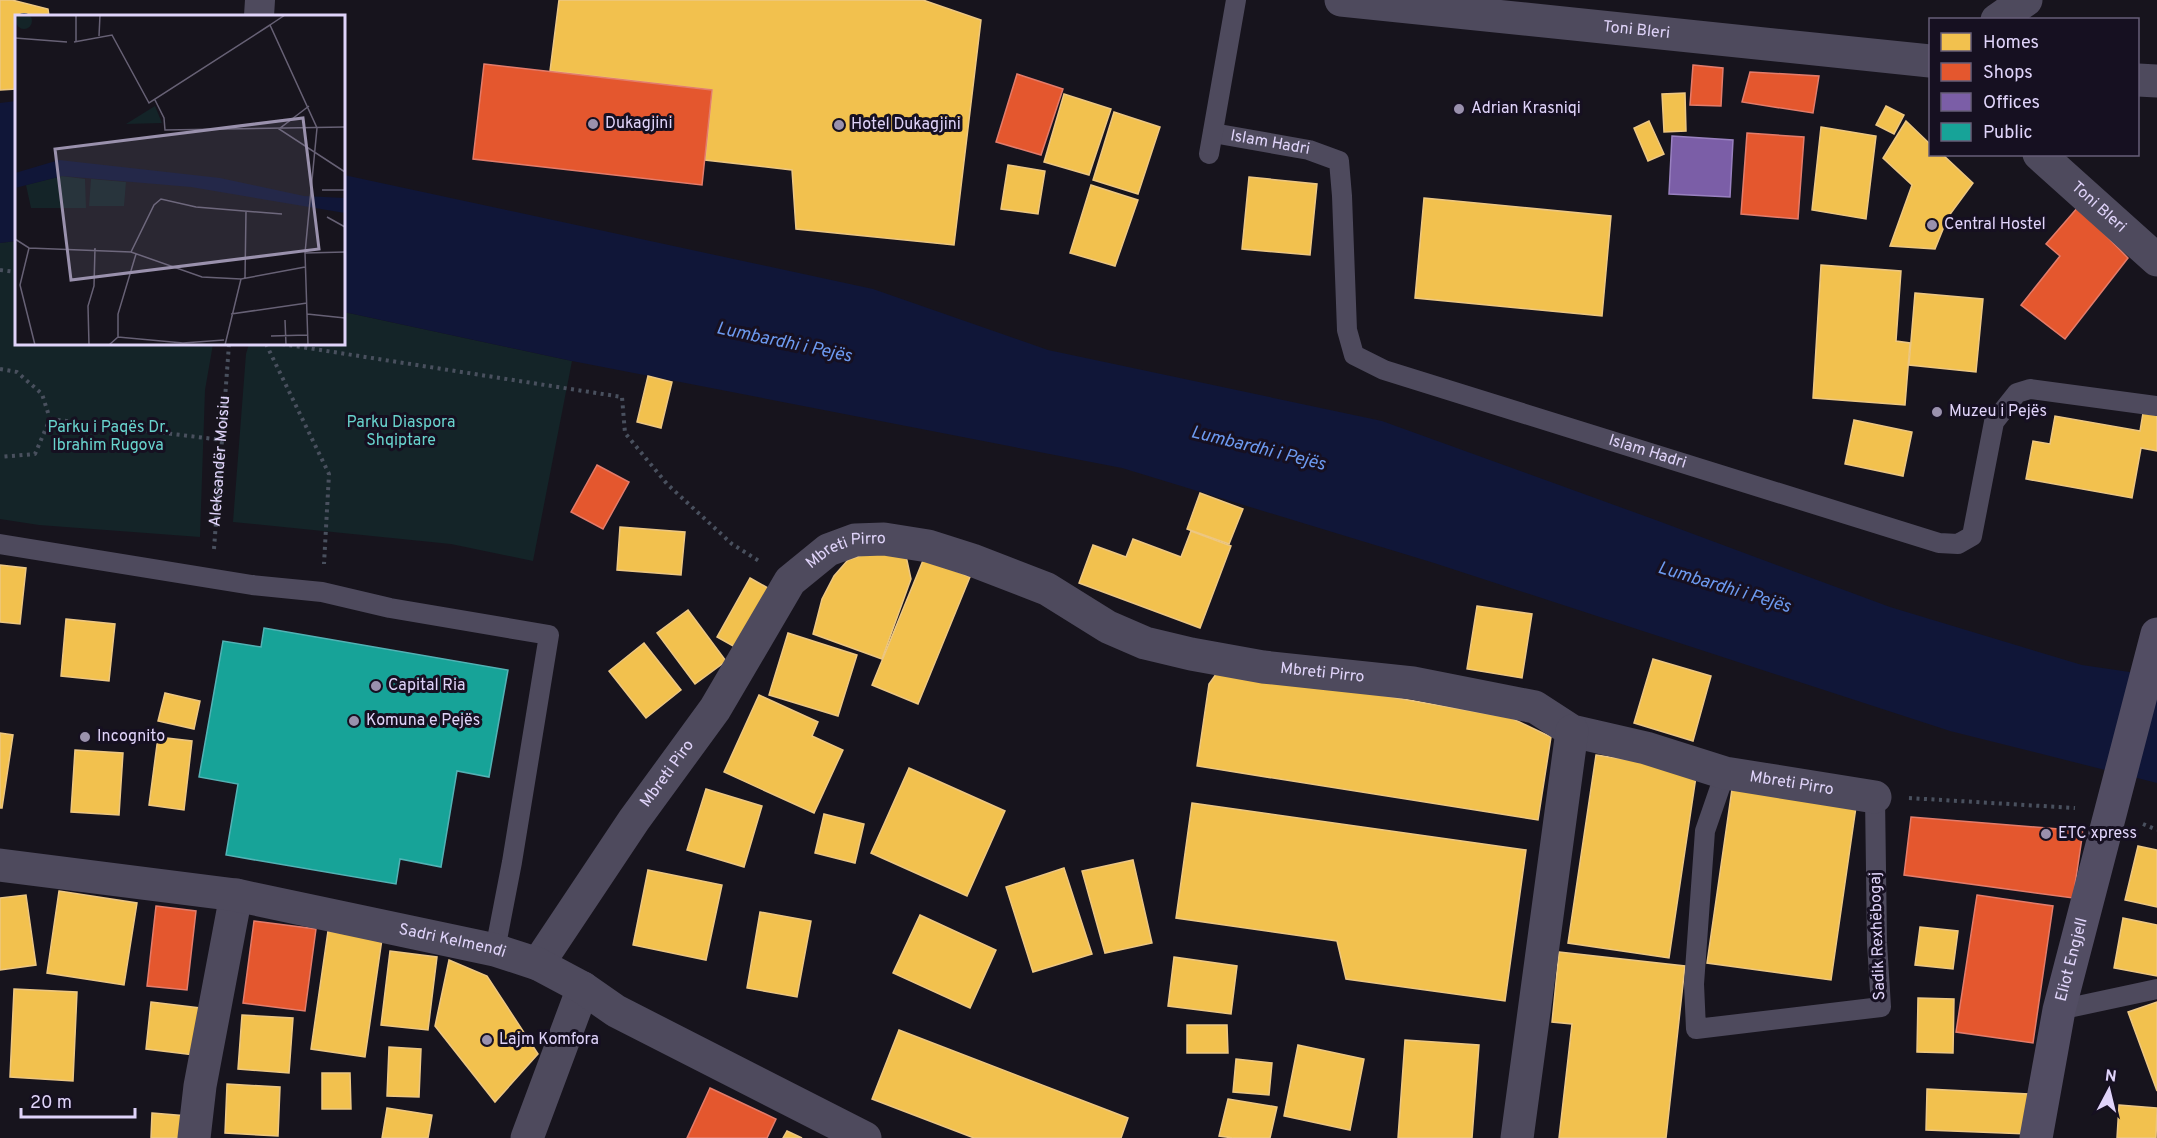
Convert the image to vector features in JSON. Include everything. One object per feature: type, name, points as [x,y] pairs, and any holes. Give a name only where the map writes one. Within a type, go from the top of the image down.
[{"type":"main road","name":"Eliot Engjell","points":[[2036,1138],[2059,1010],[2157,634]]},
{"type":"street","points":[[259,15],[260,0]]},
{"type":"street","name":"Toni Bleri","points":[[1341,0],[1929,62]]},
{"type":"street","points":[[2000,18],[2026,0]]},
{"type":"street","points":[[2139,80],[2157,81]]},
{"type":"street","name":"Toni Bleri","points":[[2041,156],[2157,260]]},
{"type":"street","name":"Mbreti Pirro","points":[[790,581],[828,550],[855,540],[884,539],[928,546],[1047,589],[1108,627],[1145,643],[1263,667],[1413,683],[1535,707],[1572,731],[1646,748],[1725,773],[1875,797]]},
{"type":"street","name":"Mbreti Piro","points":[[538,964],[634,820],[715,709],[790,581]]},
{"type":"street","points":[[1517,1138],[1572,731]]},
{"type":"street","name":"Sadri Kelmendi","points":[[0,865],[236,895],[495,950],[538,964],[583,988],[616,1011],[865,1138]]},
{"type":"street","points":[[194,1138],[200,1086],[236,895]]},
{"type":"street","points":[[527,1138],[583,988]]},
{"type":"lane","points":[[1209,154],[1236,0]]},
{"type":"lane","name":"Islam Hadri","points":[[1213,133],[1309,150],[1339,161],[1347,330],[1354,355],[1384,370],[1939,543],[1958,544],[1972,536],[1994,422],[2017,393],[2030,389],[2157,406]]},
{"type":"lane","points":[[0,544],[252,585],[322,592],[390,608],[549,635],[512,862],[495,950]]},
{"type":"lane","name":"Sadik Rexhëbogaj","points":[[1725,773],[1705,831],[1694,984],[1696,1029],[1881,1007],[1876,943],[1875,797]]},
{"type":"lane","points":[[2059,1010],[2157,989]]},
{"type":"path","points":[[0,270],[15,272]]},
{"type":"path","name":"Aleksandër Moisiu","points":[[212,578],[229,345]]},
{"type":"path","points":[[266,345],[329,474],[322,592]]},
{"type":"path","points":[[288,345],[621,397],[625,434],[667,484],[732,544],[790,581]]},
{"type":"path","points":[[0,369],[17,372],[42,394],[50,419],[35,454],[0,457]]},
{"type":"path","points":[[50,419],[222,440]]},
{"type":"path","points":[[1875,797],[2114,797]]},
{"type":"green space","name":"Parku i Paqës Dr. Ibrahim Rugova","points":[[15,241],[15,345],[213,345],[205,390],[200,537],[39,525],[0,519],[0,243]]},
{"type":"green space","name":"Parku Diaspora Shqiptare","points":[[345,312],[572,361],[533,561],[451,544],[233,522],[246,354],[249,345],[345,345]]},
{"type":"water","points":[[15,101],[15,241],[0,243],[0,103]]},
{"type":"water","name":"Lumbardhi i Pejës","points":[[345,175],[873,289],[1048,350],[1382,421],[1890,607],[2082,665],[2157,676],[2157,783],[1950,731],[1434,563],[1122,468],[572,361],[345,312]]},
{"type":"building: Homes","points":[[0,0],[12,0],[48,9],[49,15],[15,15],[15,89],[0,90]]},
{"type":"building: Homes","name":"Hotel Dukagjini","points":[[559,0],[923,0],[981,20],[954,245],[796,229],[792,170],[705,160],[712,90],[550,71]]},
{"type":"building: Homes","points":[[1685,93],[1686,131],[1664,132],[1662,94]]},
{"type":"building: Homes","points":[[1064,94],[1111,109],[1089,175],[1044,162]]},
{"type":"building: Homes","points":[[1886,106],[1904,115],[1894,134],[1876,125]]},
{"type":"building: Homes","points":[[1114,112],[1160,127],[1138,194],[1093,180]]},
{"type":"building: Homes","points":[[1649,121],[1664,154],[1648,161],[1634,128]]},
{"type":"building: Homes","points":[[1906,121],[1929,143],[1929,156],[1944,156],[1973,183],[1948,217],[1935,249],[1890,246],[1912,185],[1883,158]]},
{"type":"building: Homes","points":[[1821,127],[1876,136],[1866,219],[1812,210]]},
{"type":"building: Homes","points":[[1008,165],[1045,171],[1038,214],[1001,209]]},
{"type":"building: Homes","points":[[1249,177],[1317,184],[1310,255],[1242,249]]},
{"type":"building: Homes","points":[[1091,185],[1138,200],[1115,266],[1070,253]]},
{"type":"building: Homes","points":[[1424,198],[1611,216],[1602,316],[1415,298]]},
{"type":"building: Homes","points":[[1821,265],[1901,271],[1896,341],[1910,343],[1905,405],[1813,398]]},
{"type":"building: Homes","points":[[1915,293],[1983,299],[1976,372],[1909,365]]},
{"type":"building: Homes","points":[[648,376],[672,382],[661,428],[637,422]]},
{"type":"building: Homes","points":[[2143,413],[2157,415],[2157,451],[2141,448],[2132,498],[2026,479],[2033,441],[2050,444],[2055,416],[2140,431]]},
{"type":"building: Homes","points":[[1854,420],[1912,432],[1903,476],[1845,464]]},
{"type":"building: Homes","points":[[1200,493],[1243,509],[1229,544],[1187,529]]},
{"type":"building: Homes","points":[[620,527],[685,532],[681,575],[617,570]]},
{"type":"building: Homes","points":[[1191,531],[1231,546],[1200,628],[1079,583],[1093,545],[1126,557],[1133,539],[1181,557]]},
{"type":"building: Homes","points":[[874,551],[906,556],[911,579],[882,659],[813,634],[822,599],[834,576],[848,560]]},
{"type":"building: Homes","points":[[924,558],[970,577],[918,704],[872,685]]},
{"type":"building: Homes","points":[[0,565],[26,568],[20,624],[0,622]]},
{"type":"building: Homes","points":[[750,578],[775,592],[742,651],[717,637]]},
{"type":"building: Homes","points":[[1477,606],[1532,614],[1522,678],[1467,669]]},
{"type":"building: Homes","points":[[688,610],[726,661],[695,684],[657,633]]},
{"type":"building: Homes","points":[[66,619],[115,624],[109,681],[61,676]]},
{"type":"building: Homes","points":[[788,633],[857,655],[838,716],[769,695]]},
{"type":"building: Homes","points":[[644,643],[681,690],[646,718],[609,671]]},
{"type":"building: Homes","points":[[1653,659],[1711,676],[1693,741],[1634,723]]},
{"type":"building: Homes","points":[[1221,667],[1511,718],[1551,737],[1538,820],[1197,766],[1209,684]]},
{"type":"building: Homes","points":[[165,693],[200,701],[194,729],[158,721]]},
{"type":"building: Homes","points":[[759,695],[818,722],[812,736],[843,750],[814,813],[724,772]]},
{"type":"building: Homes","points":[[0,733],[13,735],[2,808],[0,808]]},
{"type":"building: Homes","points":[[158,737],[192,741],[184,810],[149,805]]},
{"type":"building: Homes","points":[[75,750],[123,753],[119,815],[71,812]]},
{"type":"building: Homes","points":[[1596,755],[1697,770],[1669,958],[1568,943]]},
{"type":"building: Homes","points":[[909,768],[1005,811],[967,896],[871,853]]},
{"type":"building: Homes","points":[[706,789],[762,806],[744,867],[687,850]]},
{"type":"building: Homes","points":[[1732,789],[1856,807],[1831,980],[1707,963]]},
{"type":"building: Homes","points":[[1192,803],[1526,850],[1505,1001],[1346,979],[1337,941],[1176,918]]},
{"type":"building: Homes","points":[[824,814],[864,824],[855,863],[815,853]]},
{"type":"building: Homes","points":[[2138,846],[2157,850],[2157,907],[2125,900]]},
{"type":"building: Homes","points":[[1133,860],[1152,943],[1105,953],[1082,871]]},
{"type":"building: Homes","points":[[1064,868],[1092,954],[1033,972],[1006,887]]},
{"type":"building: Homes","points":[[648,870],[722,885],[706,960],[633,945]]},
{"type":"building: Homes","points":[[59,891],[137,903],[124,985],[47,973]]},
{"type":"building: Homes","points":[[26,895],[36,965],[0,970],[0,898]]},
{"type":"building: Homes","points":[[760,912],[811,921],[797,997],[747,988]]},
{"type":"building: Homes","points":[[920,915],[996,950],[970,1008],[893,973]]},
{"type":"building: Homes","points":[[2123,918],[2157,925],[2157,976],[2114,968]]},
{"type":"building: Homes","points":[[1920,927],[1958,931],[1953,969],[1915,965]]},
{"type":"building: Homes","points":[[328,931],[382,939],[365,1057],[311,1049]]},
{"type":"building: Homes","points":[[390,951],[437,957],[428,1030],[381,1025]]},
{"type":"building: Homes","points":[[1559,952],[1685,966],[1666,1138],[1559,1138],[1572,1024],[1552,1022]]},
{"type":"building: Homes","points":[[1174,957],[1237,966],[1231,1014],[1168,1006]]},
{"type":"building: Homes","name":"Lajm Komfora","points":[[449,960],[487,976],[538,1054],[495,1102],[435,1026]]},
{"type":"building: Homes","points":[[14,989],[77,992],[73,1081],[10,1077]]},
{"type":"building: Homes","points":[[1918,998],[1954,999],[1953,1053],[1917,1052]]},
{"type":"building: Homes","points":[[151,1002],[200,1008],[194,1055],[146,1049]]},
{"type":"building: Homes","points":[[2157,1002],[2157,1091],[2128,1012]]},
{"type":"building: Homes","points":[[242,1015],[293,1018],[289,1073],[238,1069]]},
{"type":"building: Homes","points":[[1187,1025],[1227,1025],[1228,1053],[1187,1053]]},
{"type":"building: Homes","points":[[899,1030],[1128,1118],[1121,1138],[974,1138],[872,1099]]},
{"type":"building: Homes","points":[[1405,1040],[1479,1045],[1472,1138],[1398,1138]]},
{"type":"building: Homes","points":[[1298,1045],[1364,1059],[1350,1130],[1284,1116]]},
{"type":"building: Homes","points":[[389,1047],[421,1049],[419,1097],[387,1096]]},
{"type":"building: Homes","points":[[1236,1059],[1272,1063],[1269,1095],[1233,1092]]},
{"type":"building: Homes","points":[[322,1073],[350,1073],[351,1109],[322,1109]]},
{"type":"building: Homes","points":[[227,1084],[280,1087],[278,1136],[225,1133]]},
{"type":"building: Homes","points":[[1927,1089],[2029,1094],[2028,1134],[1926,1130]]},
{"type":"building: Homes","points":[[1228,1099],[1277,1107],[1270,1138],[1219,1136]]},
{"type":"building: Homes","points":[[2119,1105],[2157,1108],[2156,1138],[2117,1138]]},
{"type":"building: Homes","points":[[387,1108],[432,1115],[428,1138],[382,1138]]},
{"type":"building: Homes","points":[[152,1113],[188,1116],[187,1138],[151,1138]]},
{"type":"building: Homes","points":[[787,1131],[802,1138],[783,1138]]},
{"type":"building: Shops","name":"Dukagjini","points":[[484,64],[712,90],[702,185],[473,159]]},
{"type":"building: Shops","points":[[1693,65],[1723,68],[1721,106],[1690,105]]},
{"type":"building: Shops","points":[[1750,72],[1819,76],[1813,113],[1742,102]]},
{"type":"building: Shops","points":[[1017,74],[1063,89],[1041,155],[996,142]]},
{"type":"building: Shops","points":[[1747,133],[1804,137],[1798,219],[1741,214]]},
{"type":"building: Shops","points":[[2078,207],[2128,258],[2065,339],[2021,305],[2060,256],[2046,244]]},
{"type":"building: Shops","points":[[597,465],[629,482],[603,529],[571,512]]},
{"type":"building: Shops","points":[[1911,817],[2083,831],[2073,898],[1904,875]]},
{"type":"building: Shops","points":[[1977,895],[2053,906],[2033,1043],[1956,1032]]},
{"type":"building: Shops","points":[[156,906],[196,911],[187,990],[147,986]]},
{"type":"building: Shops","points":[[254,921],[316,929],[305,1011],[243,1003]]},
{"type":"building: Shops","points":[[710,1088],[776,1119],[767,1138],[687,1138]]},
{"type":"building: Offices","points":[[1672,136],[1733,140],[1730,197],[1669,194]]},
{"type":"building: Public","name":"Komuna e Pejës","points":[[264,628],[508,670],[489,777],[457,771],[441,867],[400,859],[396,884],[226,855],[238,784],[199,777],[223,641],[261,647]]},
{"type":"place","name":"Adrian Krasniqi","points":[[1459,109]]},
{"type":"place","name":"Dukagjini","points":[[593,124]]},
{"type":"place","name":"Hotel Dukagjini","points":[[839,125]]},
{"type":"place","name":"Central Hostel","points":[[1932,225]]},
{"type":"place","name":"Muzeu i Pejës","points":[[1937,412]]},
{"type":"place","name":"Capital Ria","points":[[376,686]]},
{"type":"place","name":"Komuna e Pejës","points":[[354,721]]},
{"type":"place","name":"Incognito","points":[[85,737]]},
{"type":"place","name":"ETC xpress","points":[[2046,834]]},
{"type":"place","name":"Lajm Komfora","points":[[487,1040]]}]
